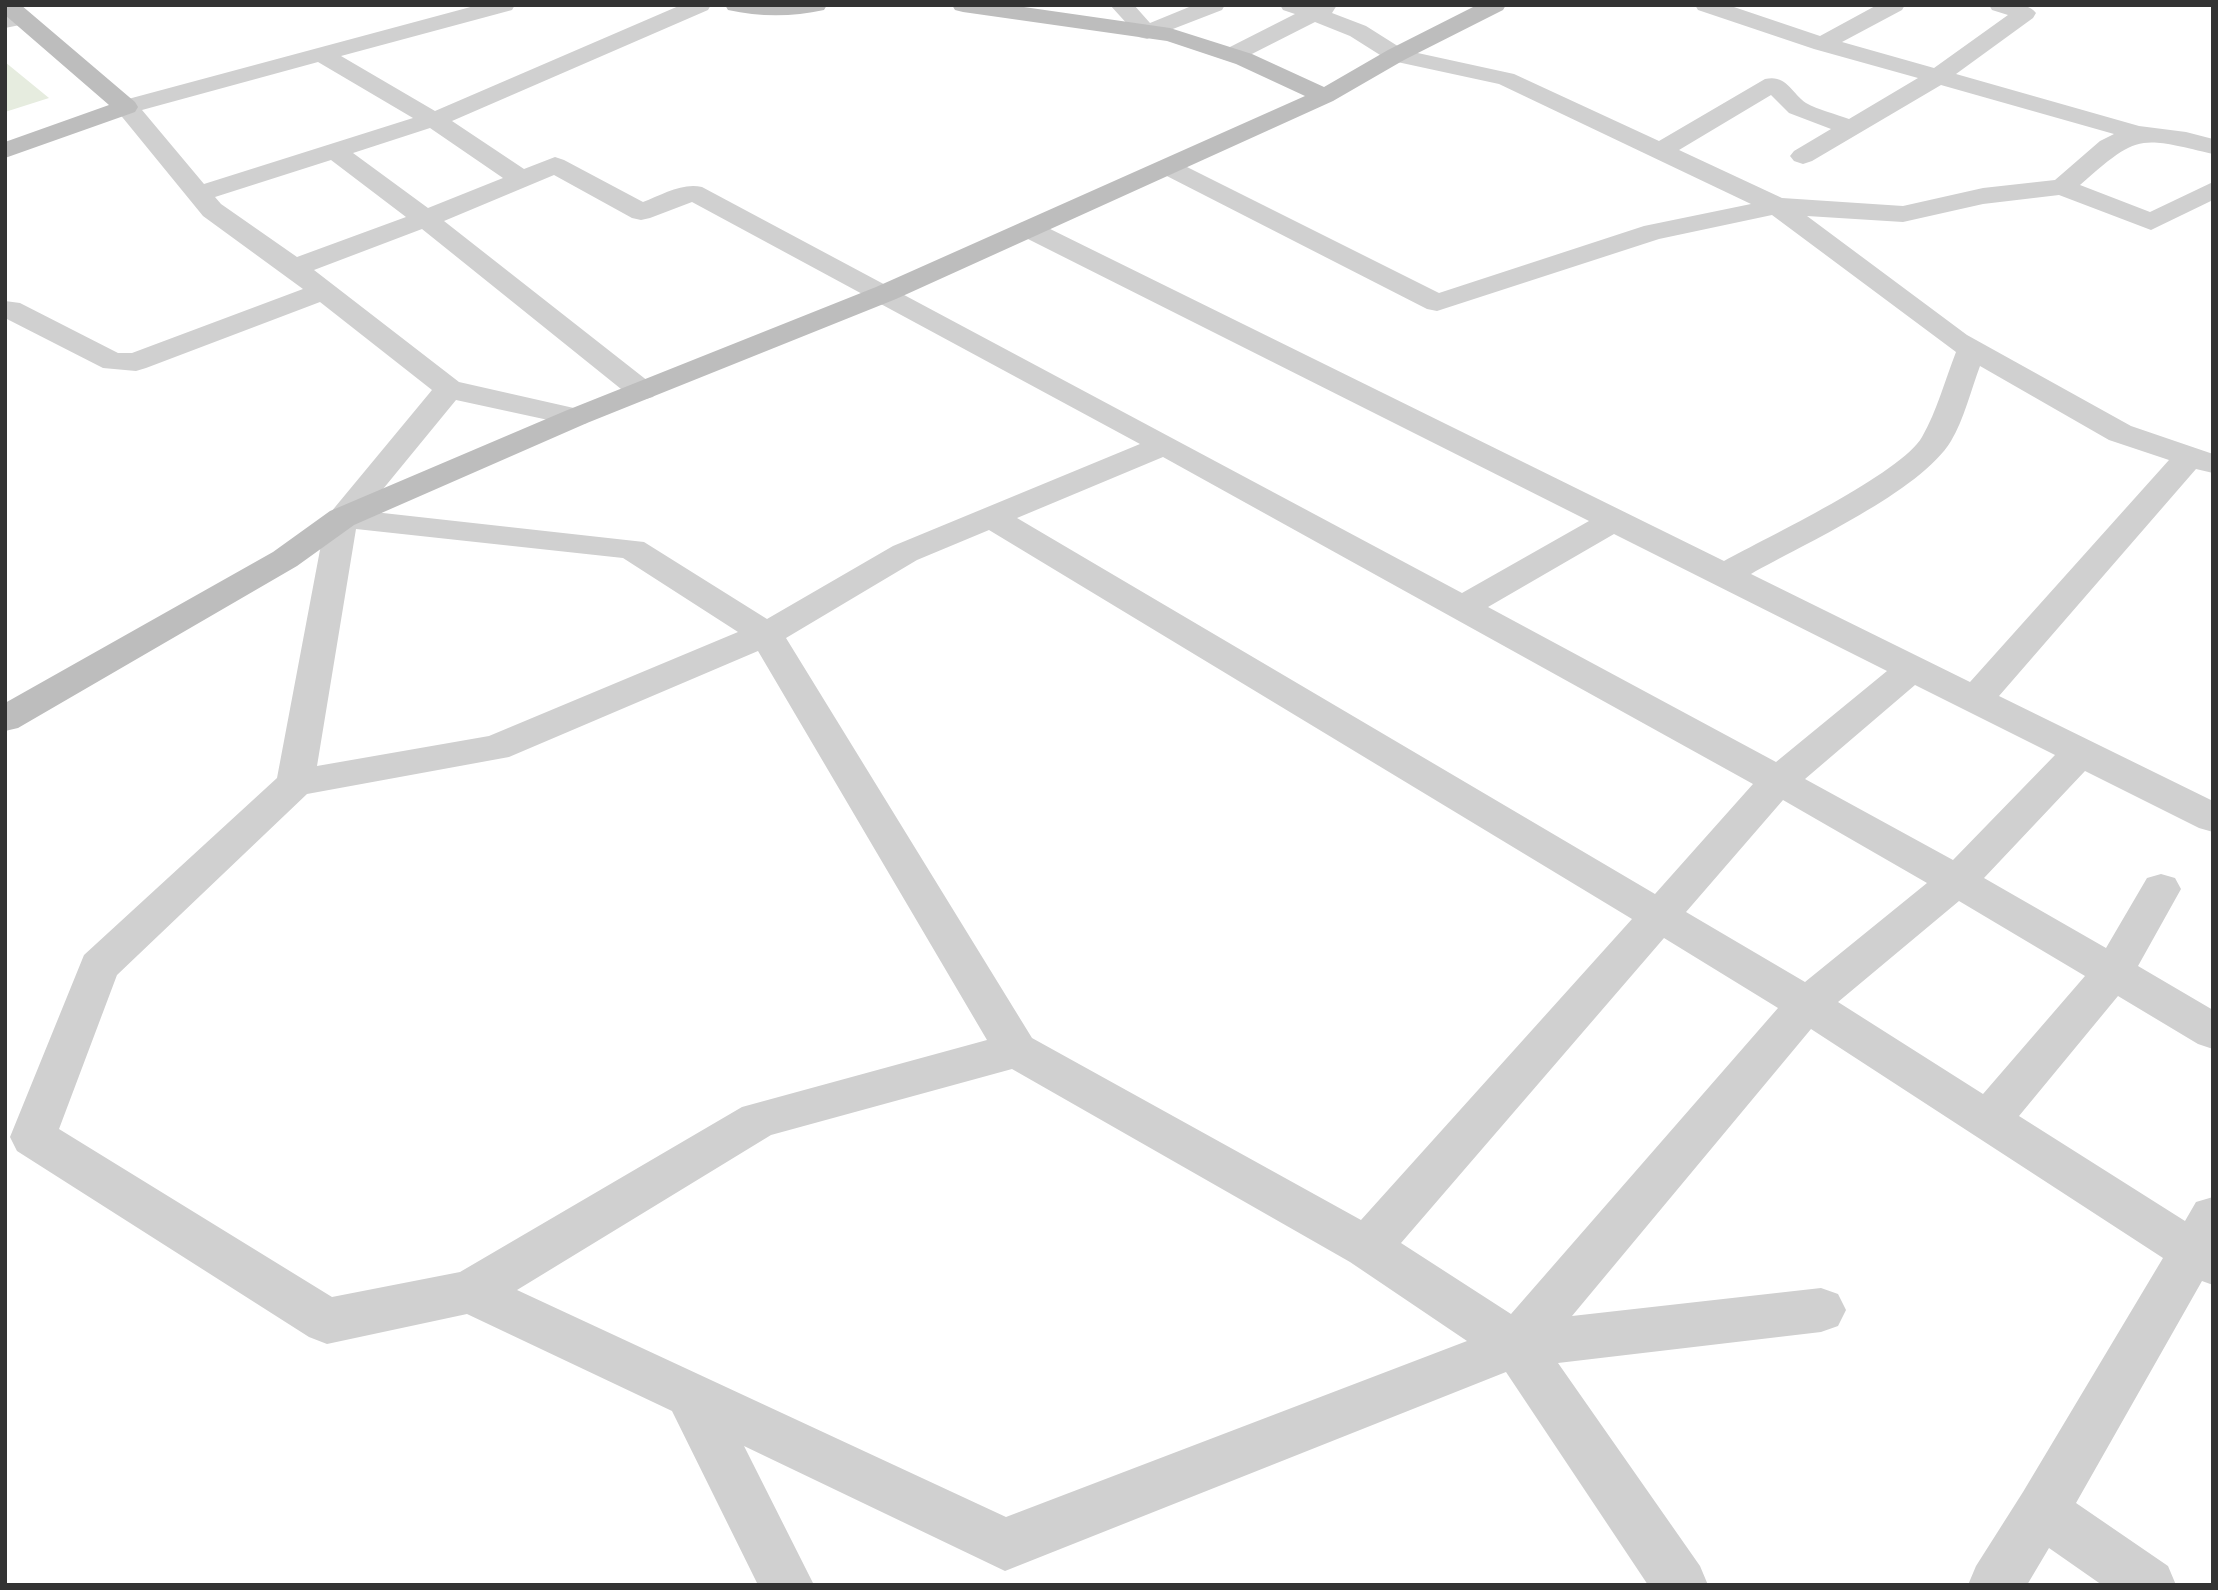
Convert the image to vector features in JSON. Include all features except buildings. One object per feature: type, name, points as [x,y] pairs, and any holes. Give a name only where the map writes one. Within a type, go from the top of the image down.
[{"type":"street","points":[[5,151],[127,107],[504,5]]},
{"type":"street","points":[[200,194],[434,120],[487,100],[700,5]]},
{"type":"street","points":[[736,5],[782,10],[816,5]]},
{"type":"street","points":[[963,5],[1170,35],[1232,55],[1325,96]]},
{"type":"street","points":[[1121,5],[1147,32]]},
{"type":"street","points":[[1147,32],[1214,5]]},
{"type":"street","points":[[1291,5],[1322,9],[1396,55],[1506,79],[1777,206],[1957,341],[2120,433],[2201,461],[1975,700]]},
{"type":"street","points":[[5,719],[285,559],[342,519],[576,417],[886,293],[1325,96],[1396,55],[1495,5]]},
{"type":"street","points":[[1706,5],[1822,44],[1937,77],[2137,133],[2186,139],[2213,147]]},
{"type":"street","points":[[1822,44],[1895,5]]},
{"type":"street","points":[[1803,156],[1937,77],[2025,13],[2000,5]]},
{"type":"street","points":[[1232,55],[1322,9]]},
{"type":"street","points":[[11,11],[127,107],[212,210],[294,268],[449,389],[576,417]]},
{"type":"street","points":[[321,54],[434,120],[522,179]]},
{"type":"street","points":[[1660,151],[1773,84],[1798,108],[1851,128]]},
{"type":"street","points":[[2186,139],[2213,122]]},
{"type":"street","points":[[2062,187],[2109,146],[2137,133]]},
{"type":"street","points":[[2186,139],[2213,160]]},
{"type":"street","points":[[334,151],[425,219],[642,391]]},
{"type":"street","points":[[294,268],[425,219],[555,165],[641,212],[693,191],[886,293],[1778,780],[1958,880],[2213,1031]]},
{"type":"street","points":[[1168,167],[1437,303],[1653,232],[1777,206],[1903,214],[1983,196],[2062,187],[2151,222],[2213,190]]},
{"type":"street","points":[[1029,229],[2213,818]]},
{"type":"street","points":[[5,309],[10,309],[113,362],[124,364],[136,362],[323,291]]},
{"type":"street","points":[[1724,575],[1884,486],[1923,457],[1937,439],[1972,349]]},
{"type":"street","points":[[295,783],[342,519],[449,389]]},
{"type":"street","points":[[1016,1050],[758,1120],[470,1292],[327,1321],[14,1132],[100,966],[295,783],[496,748],[766,634],[905,553],[1165,445]]},
{"type":"street","points":[[991,517],[1807,1004],[1988,1120],[2206,1244],[1995,1585]]},
{"type":"street","points":[[342,519],[632,549],[766,634],[1016,1050],[1367,1247],[1516,1345],[1681,1585]]},
{"type":"street","points":[[1462,607],[1614,520]]},
{"type":"street","points":[[1367,1247],[1778,780],[1913,668]]},
{"type":"street","points":[[1516,1345],[1807,1004],[1958,880],[2081,752]]},
{"type":"street","points":[[1988,1120],[2114,971],[2161,889]]},
{"type":"street","points":[[470,1292],[1006,1544],[1516,1345],[1821,1310]]},
{"type":"street","points":[[690,1394],[787,1585]]},
{"type":"street","points":[[2042,1511],[2149,1585]]},
{"type":"shaded area","points":[[5,62],[49,98],[5,112]]}]
